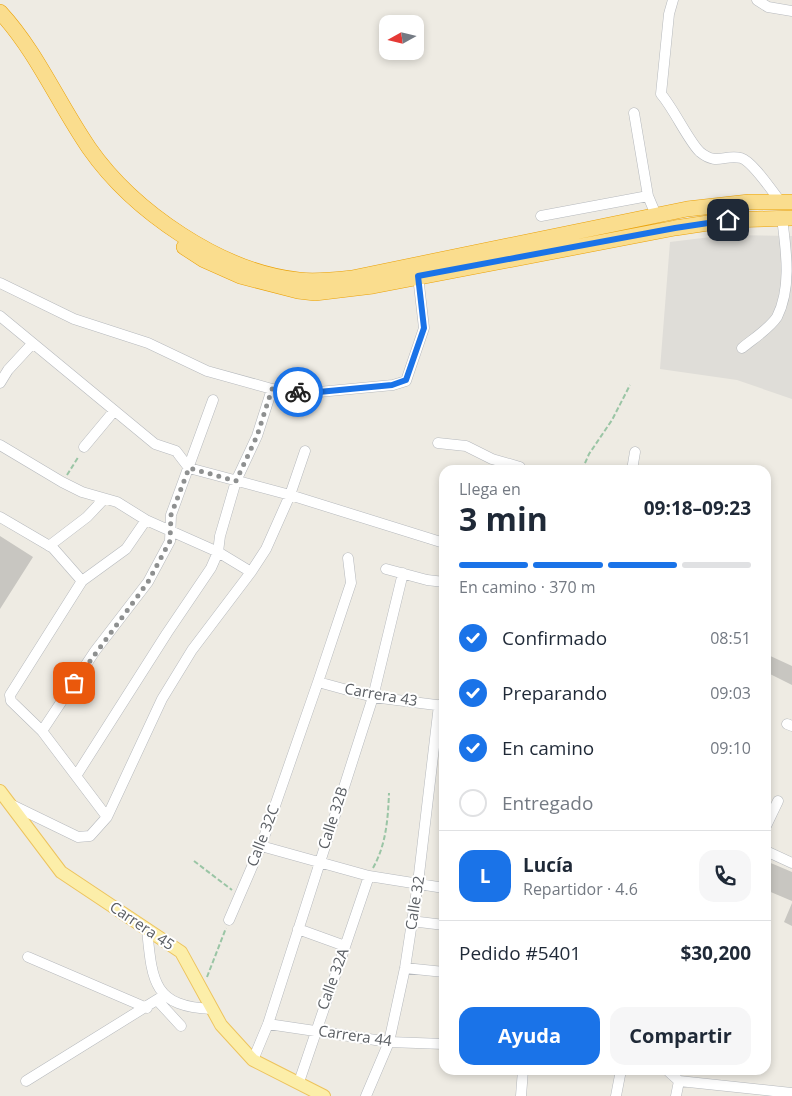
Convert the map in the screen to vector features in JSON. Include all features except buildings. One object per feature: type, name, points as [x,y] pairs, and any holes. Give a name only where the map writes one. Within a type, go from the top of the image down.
[{"type":"highway","points":[[0,12],[15,28],[88,146],[116,182],[164,223],[197,244],[245,266],[298,280],[352,278],[656,215],[718,205],[786,201]]},
{"type":"highway","points":[[0,26],[12,41],[94,172],[137,214],[204,260],[240,276],[298,291],[315,293],[337,291],[675,228],[728,220],[787,218]]},
{"type":"main road","name":"Carrera 45","points":[[0,791],[61,872],[181,952],[221,1025],[253,1060],[324,1096]]},
{"type":"street","points":[[673,0],[669,14],[661,94],[671,106],[699,151],[713,160],[741,158],[750,164],[786,201]]},
{"type":"street","points":[[757,0],[768,7],[792,11]]},
{"type":"street","points":[[634,113],[648,196],[656,215]]},
{"type":"street","points":[[541,216],[648,196]]},
{"type":"street","points":[[742,348],[776,318],[787,297],[787,218]]},
{"type":"street","points":[[0,282],[74,319],[148,342],[207,371],[272,389],[308,393],[392,385],[406,380],[424,328],[418,276]]},
{"type":"street","points":[[0,316],[155,444],[176,451],[189,468],[290,495],[439,541]]},
{"type":"street","points":[[0,383],[8,370],[32,344]]},
{"type":"street","points":[[76,776],[167,633],[211,568],[218,552],[220,536],[236,481],[257,436],[272,389]]},
{"type":"street","points":[[42,731],[95,651],[148,582],[170,541],[171,515],[213,400]]},
{"type":"street","points":[[84,448],[114,411]]},
{"type":"street","points":[[438,443],[466,446],[492,459],[521,465]]},
{"type":"street","points":[[0,445],[62,482],[82,492],[117,502],[146,520],[218,552],[251,572]]},
{"type":"street","points":[[8,804],[78,837],[90,836],[107,817],[162,698],[192,650],[266,549],[290,495],[305,451]]},
{"type":"street","points":[[633,465],[635,452]]},
{"type":"street","points":[[49,546],[87,517],[104,498]]},
{"type":"street","points":[[0,517],[49,546],[82,581]]},
{"type":"street","points":[[107,817],[42,731],[11,701],[10,694],[82,581],[126,549],[146,520]]},
{"type":"street","name":"Calle 32C","points":[[229,920],[261,846],[351,583],[348,558]]},
{"type":"street","points":[[386,569],[439,581]]},
{"type":"street","name":"Calle 32B","points":[[253,1060],[268,1024],[318,864],[374,697],[403,573]]},
{"type":"street","name":"Carrera 43","points":[[318,682],[374,697],[439,706]]},
{"type":"street","name":"Calle 32","points":[[366,1096],[389,1042],[405,968],[439,728]]},
{"type":"street","points":[[771,816],[778,801]]},
{"type":"street","points":[[261,846],[318,864],[369,876],[439,887]]},
{"type":"street","points":[[771,853],[792,863]]},
{"type":"street","name":"Calle 32A","points":[[299,1082],[369,876]]},
{"type":"street","points":[[412,921],[439,924]]},
{"type":"street","points":[[147,929],[154,978],[161,998],[181,1026]]},
{"type":"street","points":[[298,929],[345,946]]},
{"type":"street","points":[[28,957],[147,1008]]},
{"type":"street","points":[[405,968],[439,971]]},
{"type":"street","points":[[26,1081],[161,998]]},
{"type":"street","points":[[161,998],[180,1006],[212,1009]]},
{"type":"street","name":"Carrera 44","points":[[268,1024],[389,1042],[439,1044]]},
{"type":"street","points":[[521,1096],[523,1075]]},
{"type":"street","points":[[616,1096],[620,1075]]},
{"type":"street","points":[[672,1075],[679,1081],[792,1093]]},
{"type":"street","points":[[676,1096],[679,1081]]},
{"type":"path","points":[[584,465],[588,454],[612,420],[630,385]]},
{"type":"path","points":[[62,482],[84,448]]},
{"type":"path","points":[[369,876],[379,858],[388,820],[389,793]]},
{"type":"path","points":[[194,862],[240,896]]},
{"type":"path","points":[[202,988],[229,920]]},
{"type":"shaded area","points":[[727,235],[792,236],[792,399],[737,380],[660,369],[670,242]]},
{"type":"way so far","points":[[74,683],[95,651],[148,582],[170,541],[171,515],[189,468],[236,481],[257,436],[272,389],[298,392]]},
{"type":"route","points":[[298,392],[308,393],[392,385],[406,380],[424,328],[418,276],[675,228],[728,220]]}]
